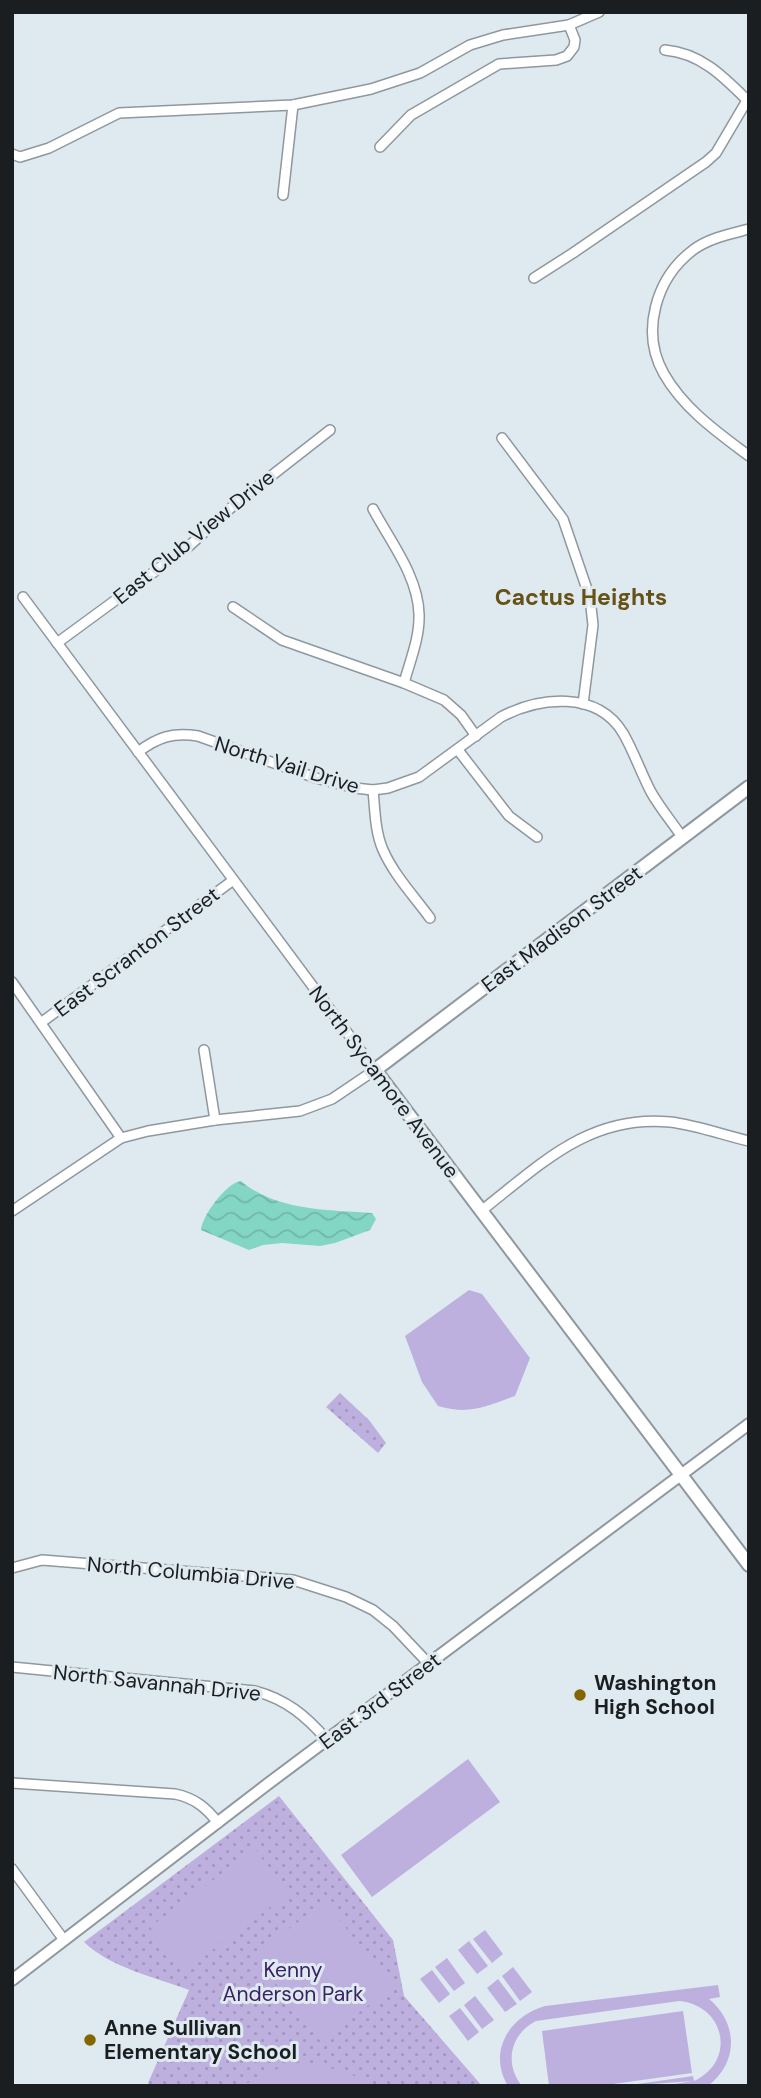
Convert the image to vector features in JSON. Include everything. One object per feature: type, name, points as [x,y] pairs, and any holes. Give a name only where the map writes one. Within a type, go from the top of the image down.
[{"type":"main road","name":"East Madison Street","points":[[375,1070],[749,787]]},
{"type":"main road","name":"North Sycamore Avenue","points":[[375,1070],[749,1565]]},
{"type":"street","points":[[12,154],[20,157],[49,148],[119,113],[293,105],[390,84],[420,73],[470,45],[489,38],[569,25],[599,12]]},
{"type":"street","points":[[380,147],[411,115],[499,64],[556,60],[567,56],[574,47],[575,40],[569,25]]},
{"type":"street","points":[[534,278],[716,153],[747,98],[712,67],[677,51],[666,50]]},
{"type":"street","points":[[284,195],[293,105]]},
{"type":"street","points":[[749,229],[705,243],[681,261],[660,291],[652,337],[664,374],[685,404],[749,456]]},
{"type":"street","name":"East Club View Drive","points":[[57,643],[188,547],[234,505],[330,430]]},
{"type":"street","points":[[502,438],[563,519],[590,598],[593,625],[583,704]]},
{"type":"street","points":[[373,509],[412,579],[418,597],[418,632],[404,683]]},
{"type":"street","name":"North Sycamore Avenue","points":[[23,597],[375,1070]]},
{"type":"street","points":[[233,607],[282,640],[404,683],[444,701],[461,715],[476,736]]},
{"type":"street","name":"North Vail Drive","points":[[138,752],[165,736],[198,736],[316,778],[373,790],[388,788],[419,777],[501,717],[527,706],[557,700],[583,704],[613,721],[622,731],[652,792],[682,837]]},
{"type":"street","points":[[458,750],[509,816],[537,837]]},
{"type":"street","points":[[373,790],[377,832],[383,849],[391,865],[430,918]]},
{"type":"street","name":"East Scranton Street","points":[[42,1022],[233,881]]},
{"type":"street","points":[[12,982],[121,1138]]},
{"type":"street","points":[[204,1050],[215,1120]]},
{"type":"street","points":[[12,1211],[121,1138],[215,1120],[300,1111],[332,1099],[375,1070]]},
{"type":"street","points":[[481,1211],[565,1145],[587,1134],[620,1125],[649,1121],[673,1122],[749,1141]]},
{"type":"street","name":"East 3rd Street","points":[[12,1980],[749,1424]]},
{"type":"street","name":"North Columbia Drive","points":[[12,1568],[42,1560],[293,1580],[346,1597],[373,1610],[393,1626],[429,1664]]},
{"type":"street","name":"North Savannah Drive","points":[[12,1667],[255,1691],[274,1696],[290,1705],[308,1719],[327,1740]]},
{"type":"street","points":[[12,1783],[175,1794],[189,1797],[203,1806],[218,1822]]},
{"type":"street","points":[[12,1869],[64,1940]]},
{"type":"green space","points":[[469,1290],[482,1294],[530,1358],[515,1396],[469,1410],[449,1409],[438,1406],[422,1382],[405,1336]]},
{"type":"green space","points":[[340,1393],[369,1420],[386,1443],[378,1453],[326,1407]]},
{"type":"green space","points":[[468,1759],[500,1802],[372,1897],[341,1855]]},
{"type":"green space","name":"Kenny Anderson Park","points":[[279,1796],[393,1940],[404,1996],[482,2086],[151,2086],[148,2083],[189,1990],[120,1965],[84,1942]]},
{"type":"green space","points":[[255,1849],[288,1894],[183,1972],[150,1927]]},
{"type":"green space","points":[[325,1901],[392,1987],[321,2042],[254,1956]]},
{"type":"green space","points":[[485,1930],[503,1954],[492,1963],[473,1939]]},
{"type":"green space","points":[[469,1941],[488,1966],[477,1974],[458,1950]]},
{"type":"green space","points":[[447,1958],[465,1983],[454,1991],[435,1967]]},
{"type":"green space","points":[[513,1967],[532,1992],[520,2001],[502,1976]]},
{"type":"green space","points":[[432,1970],[450,1994],[439,2003],[420,1979]]},
{"type":"green space","points":[[498,1979],[517,2004],[505,2012],[487,1988]]},
{"type":"green space","points":[[718,1985],[720,1997],[709,1999],[719,2009],[730,2031],[730,2054],[725,2066],[708,2086],[662,2086],[693,2081],[624,2086],[693,2076],[694,2081],[708,2072],[716,2061],[720,2035],[715,2023],[707,2012],[695,2005],[679,2001],[536,2021],[520,2034],[512,2050],[513,2068],[522,2086],[508,2086],[502,2073],[501,2048],[506,2037],[512,2026],[532,2011],[545,2006]]},
{"type":"green space","points":[[475,1996],[494,2020],[482,2029],[464,2005]]},
{"type":"green space","points":[[460,2008],[479,2032],[468,2041],[449,2016]]},
{"type":"green space","points":[[683,2011],[692,2073],[599,2086],[549,2086],[542,2031]]},
{"type":"green space","points":[[308,2065],[342,2071],[374,2086],[241,2086],[277,2069]]},
{"type":"water","points":[[241,1181],[255,1191],[286,1204],[372,1213],[376,1219],[370,1230],[335,1243],[320,1246],[282,1243],[249,1250],[201,1230],[216,1201],[235,1183]]},
{"type":"place","name":"Washington High School","points":[[580,1695]]},
{"type":"place","name":"Anne Sullivan Elementary School","points":[[90,2040]]},
{"type":"district","name":"Cactus Heights","points":[[581,597]]}]
